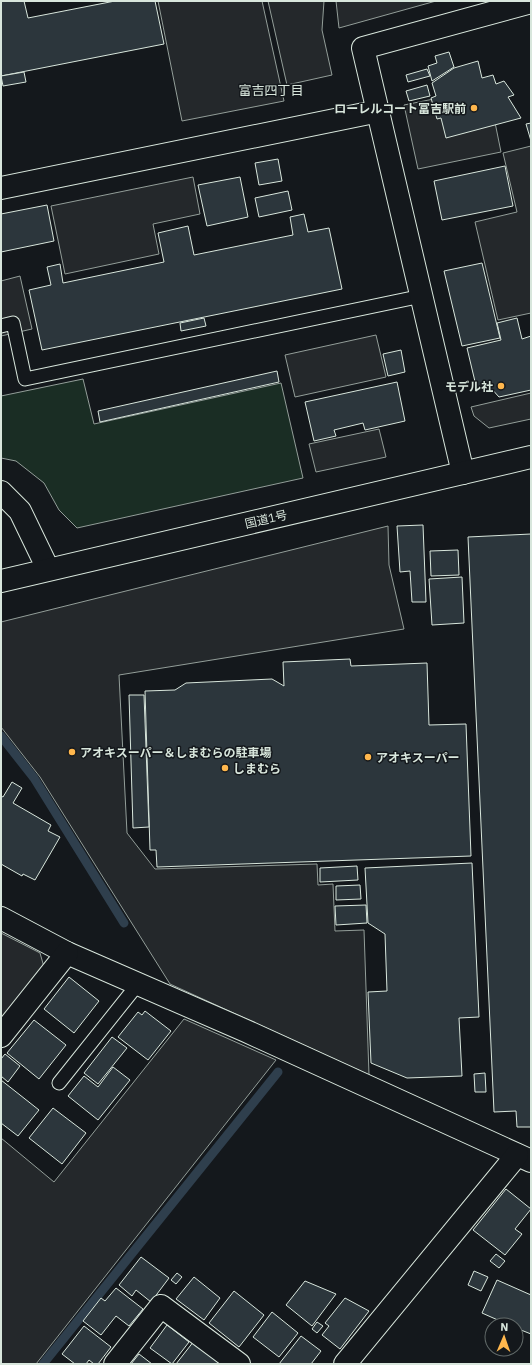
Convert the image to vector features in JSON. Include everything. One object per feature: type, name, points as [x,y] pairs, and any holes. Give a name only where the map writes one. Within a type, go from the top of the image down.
[{"type":"main road","points":[[463,473],[363,48],[531,2]]},
{"type":"main road","points":[[1,188],[379,111]]},
{"type":"main road","name":"国道1号","points":[[1,581],[531,458]]},
{"type":"main road","points":[[1,492],[20,511],[48,569]]},
{"type":"main road","points":[[1,918],[67,953],[295,1053],[524,1158],[345,1364]]},
{"type":"main road","points":[[1,1036],[67,953]]},
{"type":"main road","points":[[115,1364],[161,1306],[240,1364]]},
{"type":"lane","points":[[1,326],[13,323],[25,379],[422,296]]},
{"type":"lane","points":[[59,1083],[138,984]]},
{"type":"green space","points":[[83,379],[94,424],[281,383],[303,478],[77,528],[59,510],[44,483],[16,461],[1,458],[1,396]]},
{"type":"shaded area","points":[[158,1],[262,1],[284,101],[182,121]]},
{"type":"shaded area","points":[[268,1],[324,1],[322,30],[332,75],[287,85]]},
{"type":"shaded area","points":[[336,1],[436,1],[339,28]]},
{"type":"shaded area","points":[[488,88],[501,152],[418,169],[404,105]]},
{"type":"shaded area","points":[[531,146],[531,313],[498,320],[475,222],[517,212],[503,153]]},
{"type":"shaded area","points":[[193,177],[200,214],[153,224],[159,254],[65,274],[51,206]]},
{"type":"shaded area","points":[[20,276],[32,329],[1,336],[1,281]]},
{"type":"shaded area","points":[[376,335],[386,377],[295,397],[285,355]]},
{"type":"shaded area","points":[[531,393],[531,419],[489,428],[474,416],[471,407]]},
{"type":"shaded area","points":[[379,429],[386,457],[316,472],[309,444]]},
{"type":"shaded area","name":"アオキスーパー＆しまむらの駐車場","points":[[388,526],[389,565],[404,629],[119,675],[127,833],[155,869],[317,864],[318,885],[333,884],[335,931],[364,930],[369,1075],[170,984],[40,777],[1,727],[1,622]]},
{"type":"shaded area","points":[[1,933],[40,953],[44,967],[1,1020]]},
{"type":"shaded area","points":[[184,1019],[276,1060],[36,1364],[1,1364],[1,1138],[54,1182]]},
{"type":"building","points":[[1,1],[24,1],[28,18],[115,1],[155,1],[164,44],[1,76]]},
{"type":"building","points":[[449,52],[454,67],[432,81],[428,66],[437,63],[435,56]]},
{"type":"building","name":"ローレルコート冨吉駅前","points":[[478,61],[482,78],[493,75],[496,84],[504,81],[514,95],[508,97],[521,118],[446,138],[441,118],[437,119],[431,98],[436,96],[432,83],[454,68]]},
{"type":"building","points":[[427,69],[430,76],[408,82],[406,75]]},
{"type":"building","points":[[24,72],[26,82],[3,86],[1,76]]},
{"type":"building","points":[[427,85],[430,96],[409,101],[406,91]]},
{"type":"building","points":[[531,123],[531,141],[526,124]]},
{"type":"building","points":[[278,159],[282,181],[259,185],[255,163]]},
{"type":"building","points":[[505,166],[513,206],[442,220],[434,181]]},
{"type":"building","points":[[240,177],[248,217],[207,226],[198,185]]},
{"type":"building","points":[[288,191],[292,210],[259,217],[255,198]]},
{"type":"building","points":[[47,205],[54,241],[1,252],[1,214]]},
{"type":"building","points":[[304,214],[308,232],[329,228],[342,289],[42,350],[29,290],[51,285],[47,267],[60,264],[63,283],[164,262],[158,233],[188,226],[194,255],[293,235],[290,217]]},
{"type":"building","points":[[482,263],[500,338],[462,346],[444,271]]},
{"type":"building","points":[[204,318],[206,326],[181,331],[180,323]]},
{"type":"building","points":[[517,318],[522,339],[531,336],[531,390],[499,397],[490,387],[477,390],[467,348],[501,340],[497,323]]},
{"type":"building","points":[[401,350],[405,372],[388,376],[383,354]]},
{"type":"building","points":[[277,371],[279,382],[100,422],[98,411]]},
{"type":"building","points":[[397,382],[405,421],[365,430],[363,423],[334,430],[336,436],[314,441],[305,402]]},
{"type":"building","points":[[423,525],[426,602],[412,602],[410,571],[400,572],[397,526]]},
{"type":"building","points":[[531,534],[531,1127],[517,1127],[516,1111],[494,1112],[468,537]]},
{"type":"building","points":[[458,550],[459,575],[431,576],[430,551]]},
{"type":"building","points":[[462,577],[464,623],[432,625],[429,579]]},
{"type":"building","points":[[350,659],[351,666],[427,663],[429,725],[466,724],[471,856],[157,867],[156,850],[150,850],[145,691],[175,690],[186,683],[272,679],[284,686],[283,662]]},
{"type":"building","points":[[129,695],[144,695],[149,827],[133,828]]},
{"type":"building","points":[[12,782],[22,788],[13,803],[51,825],[48,831],[60,837],[35,880],[23,874],[22,876],[1,864],[1,796],[3,797]]},
{"type":"building","points":[[472,863],[479,1017],[459,1018],[462,1076],[407,1078],[371,1063],[368,992],[387,991],[385,934],[368,923],[365,868]]},
{"type":"building","points":[[357,866],[358,880],[320,882],[320,868]]},
{"type":"building","points":[[360,885],[361,899],[336,900],[336,886]]},
{"type":"building","points":[[366,905],[367,923],[336,925],[335,906]]},
{"type":"building","points":[[69,977],[99,1001],[74,1033],[44,1009]]},
{"type":"building","points":[[145,1011],[171,1031],[148,1060],[118,1037],[138,1012],[142,1015]]},
{"type":"building","points":[[34,1020],[66,1045],[39,1079],[7,1053]]},
{"type":"building","points":[[112,1037],[127,1048],[98,1084],[84,1073]]},
{"type":"building","points":[[5,1054],[20,1066],[8,1082],[1,1076],[1,1059]]},
{"type":"building","points":[[113,1067],[130,1080],[98,1120],[68,1096],[84,1076],[98,1087]]},
{"type":"building","points":[[485,1073],[486,1092],[475,1092],[474,1074]]},
{"type":"building","points":[[1,1080],[39,1110],[18,1136],[1,1123]]},
{"type":"building","points":[[53,1108],[86,1133],[62,1164],[29,1138]]},
{"type":"building","points":[[506,1189],[531,1209],[515,1229],[522,1234],[505,1255],[473,1230]]},
{"type":"building","points":[[496,1254],[505,1261],[499,1268],[490,1261]]},
{"type":"building","points":[[141,1257],[169,1278],[151,1302],[136,1290],[132,1296],[119,1285]]},
{"type":"building","points":[[474,1271],[488,1277],[481,1291],[468,1285]]},
{"type":"building","points":[[177,1273],[182,1277],[176,1284],[171,1280]]},
{"type":"building","points":[[194,1277],[220,1298],[204,1320],[176,1299]]},
{"type":"building","points":[[497,1280],[531,1295],[531,1334],[524,1331],[524,1317],[491,1317],[482,1313]]},
{"type":"building","points":[[305,1281],[336,1294],[312,1326],[286,1305]]},
{"type":"building","points":[[116,1288],[143,1309],[129,1326],[116,1316],[101,1335],[83,1321],[101,1298],[105,1301]]},
{"type":"building","points":[[234,1291],[264,1315],[239,1347],[209,1323]]},
{"type":"building","points":[[345,1298],[369,1311],[340,1349],[322,1335],[329,1326],[325,1323]]},
{"type":"building","points":[[272,1312],[298,1333],[279,1357],[253,1337]]},
{"type":"building","points":[[317,1322],[323,1326],[317,1333],[312,1329]]},
{"type":"building","points":[[167,1325],[189,1342],[172,1364],[150,1348]]},
{"type":"building","points":[[84,1326],[111,1347],[98,1364],[94,1364],[89,1360],[86,1364],[75,1364],[62,1354]]},
{"type":"building","points":[[301,1336],[321,1351],[311,1364],[279,1364]]},
{"type":"building","points":[[194,1341],[222,1364],[176,1364]]},
{"type":"building","points":[[139,1354],[152,1364],[131,1364]]},
{"type":"waterway","points":[[1,736],[34,778],[124,923]]},
{"type":"waterway","points":[[43,1364],[278,1072]]},
{"type":"place","name":"ローレルコート冨吉駅前","points":[[474,108]]},
{"type":"place","name":"モデル社","points":[[501,386]]},
{"type":"place","name":"アオキスーパー＆しまむらの駐車場","points":[[72,752]]},
{"type":"place","name":"アオキスーパー","points":[[368,757]]},
{"type":"place","name":"しまむら","points":[[225,768]]},
{"type":"district","name":"富吉四丁目","points":[[271,90]]}]
